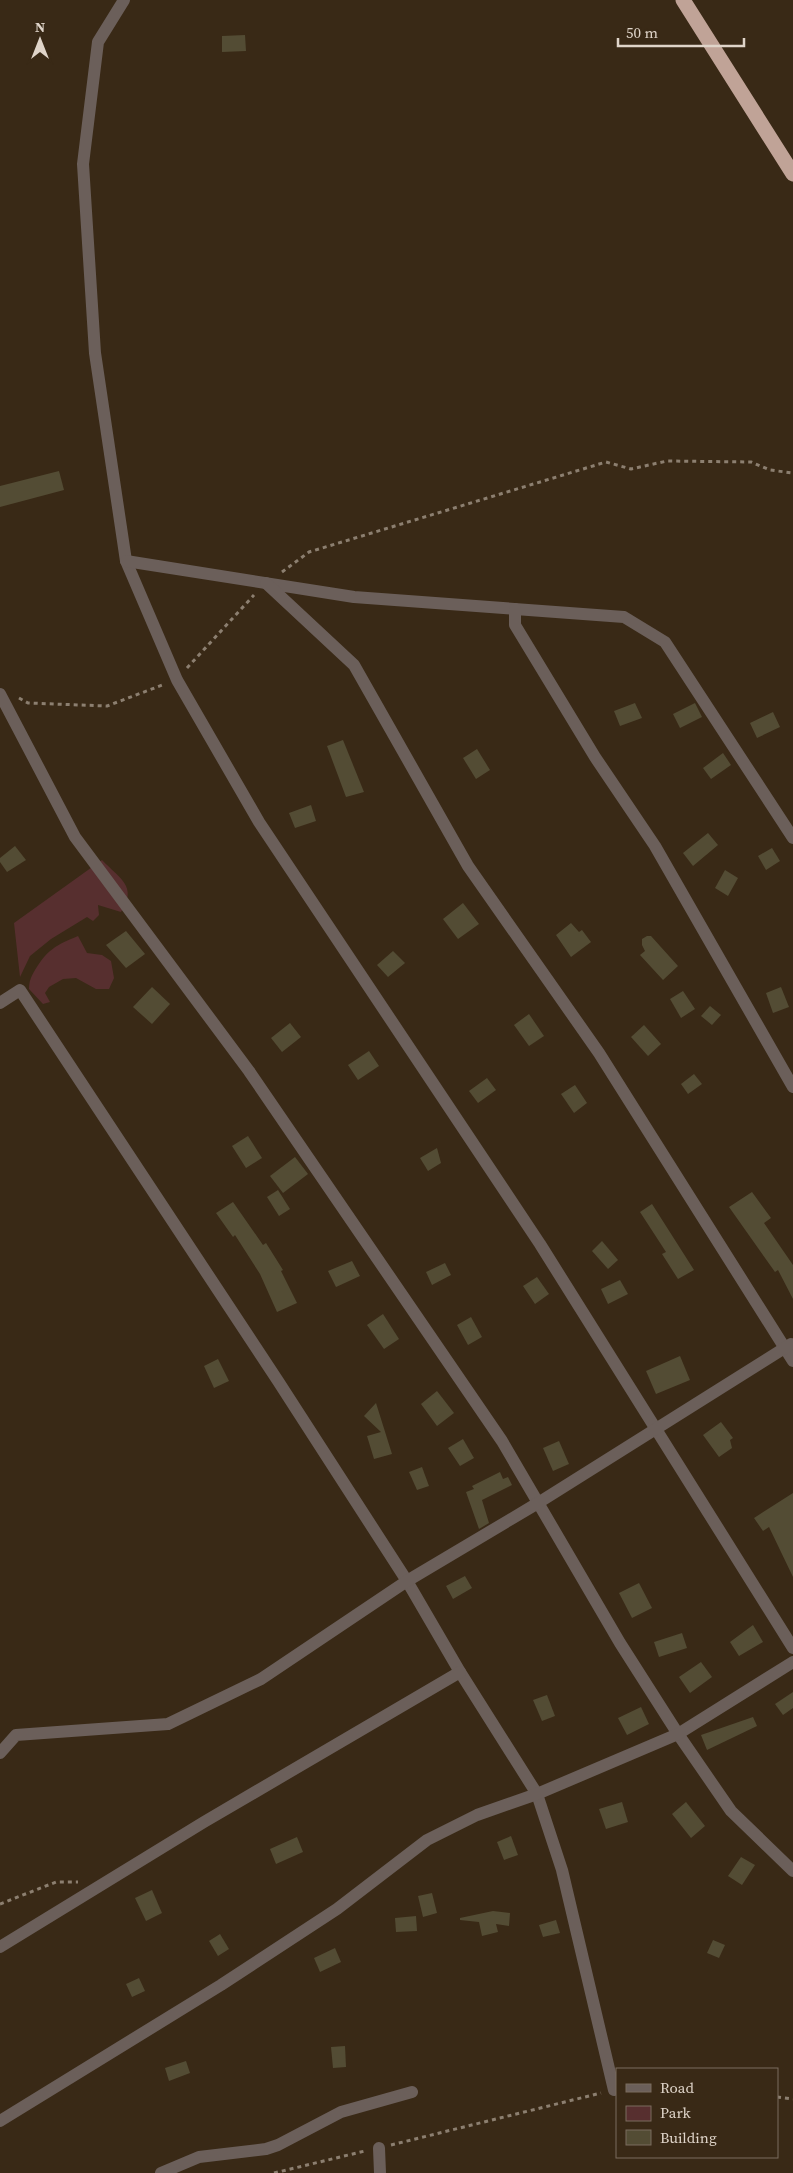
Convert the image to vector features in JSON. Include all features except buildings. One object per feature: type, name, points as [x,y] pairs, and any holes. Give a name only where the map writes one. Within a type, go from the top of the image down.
[{"type":"highway","points":[[684,0],[793,174]]},
{"type":"street","points":[[124,0],[98,42],[83,164],[95,353],[126,561],[177,680],[259,822],[540,1244],[793,1648]]},
{"type":"street","points":[[126,561],[354,597],[624,617],[665,642],[793,838]]},
{"type":"street","points":[[266,583],[354,665],[468,866],[599,1053],[789,1345],[793,1361]]},
{"type":"street","points":[[515,609],[515,625],[595,757],[655,846],[793,1087]]},
{"type":"street","points":[[0,694],[75,837],[249,1071],[502,1442],[620,1644],[678,1734],[731,1811],[793,1871]]},
{"type":"street","points":[[0,1003],[20,990],[278,1381],[407,1581],[460,1672],[537,1794],[562,1870],[614,2090]]},
{"type":"street","points":[[0,1753],[16,1736],[168,1724],[261,1679],[407,1581],[538,1503],[789,1345]]},
{"type":"street","points":[[0,2121],[221,1985],[337,1909],[427,1840],[477,1816],[537,1794],[678,1734],[793,1662]]},
{"type":"street","points":[[0,1947],[204,1822],[460,1672]]},
{"type":"street","points":[[161,2173],[199,2157],[266,2149],[341,2112],[412,2092]]},
{"type":"street","points":[[380,2148],[380,2173]]},
{"type":"path","points":[[14,696],[28,702],[107,706],[177,680],[266,583],[309,552],[606,462],[631,469],[667,461],[751,462],[770,470],[793,473]]},
{"type":"path","points":[[0,1904],[56,1882],[82,1882]]},
{"type":"path","points":[[274,2173],[614,2090]]},
{"type":"path","points":[[778,2096],[793,2099]]},
{"type":"green space","points":[[102,860],[125,883],[128,896],[121,912],[98,905],[99,915],[93,921],[87,917],[51,939],[30,956],[20,977],[14,923]]},
{"type":"green space","points":[[78,936],[87,953],[102,955],[111,961],[114,978],[109,989],[96,989],[76,978],[63,979],[49,987],[45,993],[50,1002],[43,1004],[29,989],[32,975],[48,953],[58,945]]}]
